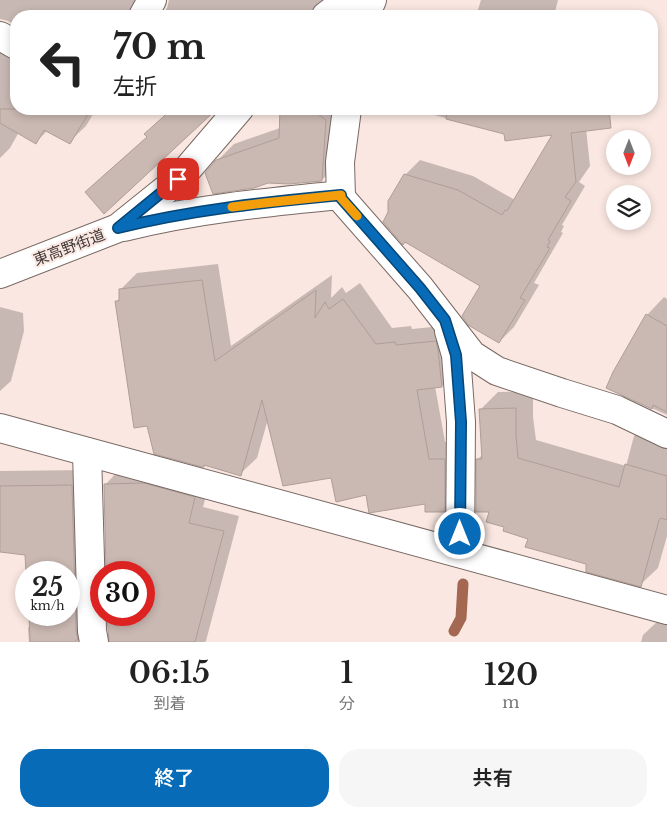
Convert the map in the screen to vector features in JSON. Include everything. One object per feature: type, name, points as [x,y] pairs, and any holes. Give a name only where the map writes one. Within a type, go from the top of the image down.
[{"type":"street","points":[[334,10],[347,0]]},
{"type":"street","name":"東高野街道","points":[[0,274],[118,228],[178,179],[234,115]]},
{"type":"street","points":[[345,115],[340,162],[341,198],[420,288],[472,356],[498,371],[617,410],[667,434]]},
{"type":"street","points":[[118,228],[156,219],[264,203],[341,195]]},
{"type":"street","points":[[445,320],[456,355],[461,422],[460,553]]},
{"type":"street","points":[[0,428],[667,610]]},
{"type":"street","points":[[87,452],[92,631],[94,642]]},
{"type":"building","points":[[0,109],[10,109],[10,115],[87,115],[70,144],[44,130],[36,144],[0,123]]},
{"type":"building","points":[[165,115],[211,115],[104,214],[85,192],[147,137],[144,134]]},
{"type":"building","points":[[280,115],[319,115],[326,120],[322,181],[289,184],[268,183],[254,188],[213,194],[205,173],[216,160],[279,138]]},
{"type":"building","points":[[446,115],[610,115],[611,128],[571,133],[576,182],[565,197],[571,201],[548,240],[550,241],[547,247],[550,248],[520,298],[525,300],[499,343],[468,325],[462,316],[480,286],[405,242],[403,245],[383,222],[388,212],[388,201],[404,174],[458,190],[502,215],[505,210],[507,211],[552,135],[505,141],[504,134],[446,119]]},
{"type":"building","points":[[202,280],[215,361],[316,290],[315,318],[325,302],[329,309],[343,299],[376,344],[395,342],[396,345],[436,341],[442,387],[417,390],[429,459],[445,459],[445,512],[425,512],[425,504],[369,513],[366,495],[336,502],[331,478],[283,486],[262,400],[241,476],[204,465],[202,467],[154,454],[147,426],[134,428],[115,301],[119,301],[119,289]]},
{"type":"building","points":[[646,314],[667,326],[667,412],[653,405],[652,409],[606,388]]},
{"type":"building","points":[[516,408],[518,458],[619,487],[625,464],[667,476],[667,520],[661,518],[659,520],[641,587],[586,572],[586,564],[525,547],[528,539],[503,531],[504,527],[486,522],[489,512],[476,512],[476,459],[482,459],[479,409]]},
{"type":"building","points":[[144,483],[195,497],[189,523],[224,531],[195,642],[109,642],[108,626],[155,626],[155,561],[106,561],[104,484]]},
{"type":"building","points":[[72,485],[74,561],[25,561],[25,555],[0,552],[0,486]]},
{"type":"building","points":[[29,626],[76,626],[78,639],[74,642],[30,642]]},
{"type":"waterway","points":[[454,631],[461,618],[463,584]]},
{"type":"slow traffic","points":[[232,207],[341,195],[341,198],[357,216]]},
{"type":"route","points":[[178,179],[118,228],[156,219],[264,203],[341,195],[341,198],[420,288],[445,320],[456,355],[461,422],[460,534]]}]
